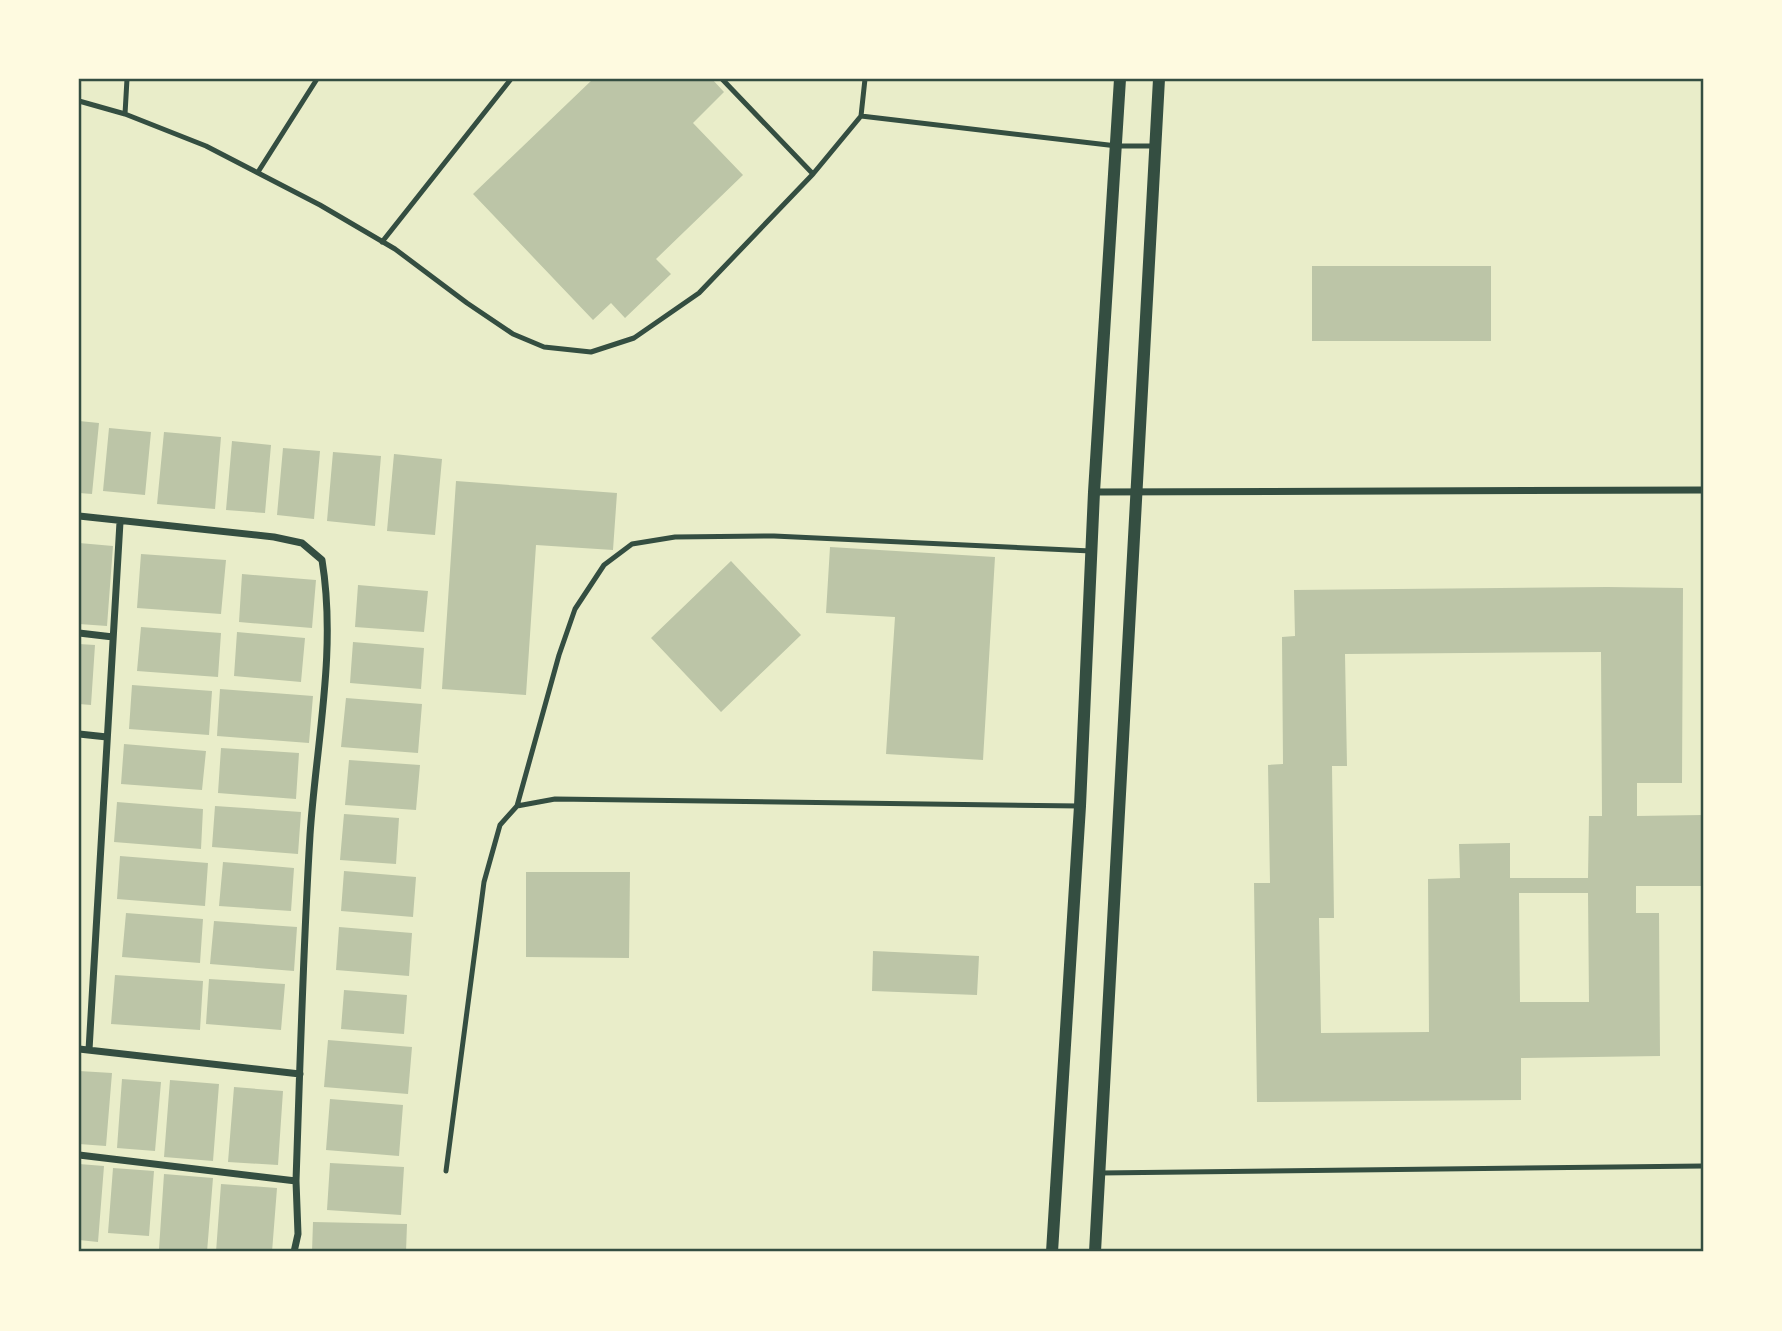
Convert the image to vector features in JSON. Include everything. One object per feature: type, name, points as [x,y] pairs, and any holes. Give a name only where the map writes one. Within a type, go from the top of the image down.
[{"type":"street","points":[[1052,1252],[1080,806],[1094,492],[1120,79]]},
{"type":"street","points":[[1095,1252],[1159,79]]},
{"type":"street","points":[[1094,492],[1703,490]]},
{"type":"street","points":[[79,516],[274,537],[302,543],[322,560],[328,594],[326,657],[310,834],[296,1181],[298,1234],[294,1252]]},
{"type":"street","points":[[89,1050],[120,522]]},
{"type":"street","points":[[79,633],[113,637]]},
{"type":"street","points":[[79,734],[107,737]]},
{"type":"street","points":[[79,1049],[300,1074]]},
{"type":"street","points":[[79,1155],[296,1181]]},
{"type":"lane","points":[[125,114],[127,79]]},
{"type":"lane","points":[[258,172],[317,79]]},
{"type":"lane","points":[[382,242],[510,79]]},
{"type":"lane","points":[[722,79],[813,174]]},
{"type":"lane","points":[[79,101],[125,114],[206,146],[320,205],[382,242],[513,334],[544,347],[591,352],[634,338],[699,293],[813,174],[861,116],[865,79]]},
{"type":"lane","points":[[861,116],[1117,146],[1155,146]]},
{"type":"lane","points":[[446,1171],[484,882],[500,825],[517,806],[559,655],[575,609],[604,565],[632,544],[675,537],[774,536],[1092,551]]},
{"type":"lane","points":[[517,806],[555,799],[1080,806]]},
{"type":"lane","points":[[1100,1173],[1703,1166]]},
{"type":"building","points":[[593,79],[712,79],[724,92],[693,123],[743,175],[656,259],[671,274],[625,318],[611,303],[593,320],[473,194]]},
{"type":"building","points":[[1312,266],[1491,266],[1491,341],[1312,341]]},
{"type":"building","points":[[79,421],[99,423],[92,494],[79,493]]},
{"type":"building","points":[[109,428],[151,432],[145,495],[103,491]]},
{"type":"building","points":[[164,432],[221,437],[215,509],[157,504]]},
{"type":"building","points":[[232,441],[271,445],[265,513],[226,510]]},
{"type":"building","points":[[283,448],[320,451],[314,519],[277,515]]},
{"type":"building","points":[[333,452],[381,456],[375,526],[327,521]]},
{"type":"building","points":[[394,454],[442,459],[435,535],[387,531]]},
{"type":"building","points":[[456,481],[617,493],[613,550],[536,545],[526,695],[442,689]]},
{"type":"building","points":[[79,543],[113,546],[107,626],[79,624]]},
{"type":"building","points":[[830,547],[995,557],[983,760],[886,754],[895,617],[826,613]]},
{"type":"building","points":[[141,554],[226,560],[221,614],[137,608]]},
{"type":"building","points":[[731,561],[801,635],[721,712],[651,638]]},
{"type":"building","points":[[242,574],[316,580],[312,628],[239,622]]},
{"type":"building","points":[[358,585],[428,591],[424,632],[355,627]]},
{"type":"building","points":[[1683,588],[1682,783],[1637,783],[1637,816],[1703,815],[1703,886],[1636,886],[1636,913],[1659,913],[1660,1056],[1521,1058],[1521,1100],[1257,1102],[1254,883],[1270,883],[1268,765],[1283,764],[1282,637],[1295,636],[1294,590]],"holes":[[[1601,652],[1602,816],[1589,816],[1588,878],[1510,878],[1510,843],[1459,844],[1460,878],[1428,879],[1429,1032],[1321,1033],[1319,918],[1334,918],[1332,766],[1347,766],[1345,654]],[[1519,893],[1588,893],[1589,1002],[1520,1002]]]},
{"type":"building","points":[[141,627],[221,633],[218,677],[137,671]]},
{"type":"building","points":[[237,632],[305,638],[301,682],[234,676]]},
{"type":"building","points":[[353,642],[424,648],[421,689],[350,683]]},
{"type":"building","points":[[79,644],[95,645],[91,705],[79,704]]},
{"type":"building","points":[[132,685],[212,691],[209,735],[129,729]]},
{"type":"building","points":[[220,689],[313,696],[309,743],[217,736]]},
{"type":"building","points":[[346,698],[422,704],[418,753],[341,747]]},
{"type":"building","points":[[124,744],[206,751],[202,790],[121,784]]},
{"type":"building","points":[[221,748],[299,753],[296,799],[218,793]]},
{"type":"building","points":[[349,760],[420,765],[416,810],[345,805]]},
{"type":"building","points":[[117,802],[203,809],[201,849],[114,842]]},
{"type":"building","points":[[215,806],[301,812],[298,854],[212,847]]},
{"type":"building","points":[[344,814],[399,818],[396,864],[340,860]]},
{"type":"building","points":[[120,856],[208,863],[205,906],[117,899]]},
{"type":"building","points":[[223,862],[294,868],[291,911],[219,906]]},
{"type":"building","points":[[344,871],[416,877],[413,917],[341,911]]},
{"type":"building","points":[[526,872],[630,872],[629,958],[526,957]]},
{"type":"building","points":[[126,913],[203,919],[200,963],[122,957]]},
{"type":"building","points":[[214,921],[297,927],[294,971],[210,964]]},
{"type":"building","points":[[339,927],[412,933],[409,976],[336,970]]},
{"type":"building","points":[[873,951],[979,956],[977,995],[872,991]]},
{"type":"building","points":[[115,975],[203,981],[200,1030],[111,1024]]},
{"type":"building","points":[[209,979],[285,984],[281,1030],[206,1024]]},
{"type":"building","points":[[344,990],[407,995],[404,1034],[341,1029]]},
{"type":"building","points":[[328,1040],[412,1047],[408,1094],[324,1087]]},
{"type":"building","points":[[79,1071],[112,1073],[106,1146],[79,1144]]},
{"type":"building","points":[[122,1079],[161,1082],[155,1151],[117,1148]]},
{"type":"building","points":[[170,1080],[219,1084],[213,1161],[164,1157]]},
{"type":"building","points":[[234,1087],[283,1091],[278,1165],[228,1162]]},
{"type":"building","points":[[330,1099],[403,1105],[399,1156],[326,1150]]},
{"type":"building","points":[[330,1163],[404,1167],[401,1215],[327,1210]]},
{"type":"building","points":[[79,1164],[104,1166],[98,1242],[79,1240]]},
{"type":"building","points":[[113,1168],[154,1171],[149,1236],[108,1233]]},
{"type":"building","points":[[164,1174],[213,1178],[207,1252],[159,1249]]},
{"type":"building","points":[[221,1184],[277,1188],[272,1252],[216,1252]]},
{"type":"building","points":[[313,1222],[407,1224],[406,1252],[312,1252]]}]
